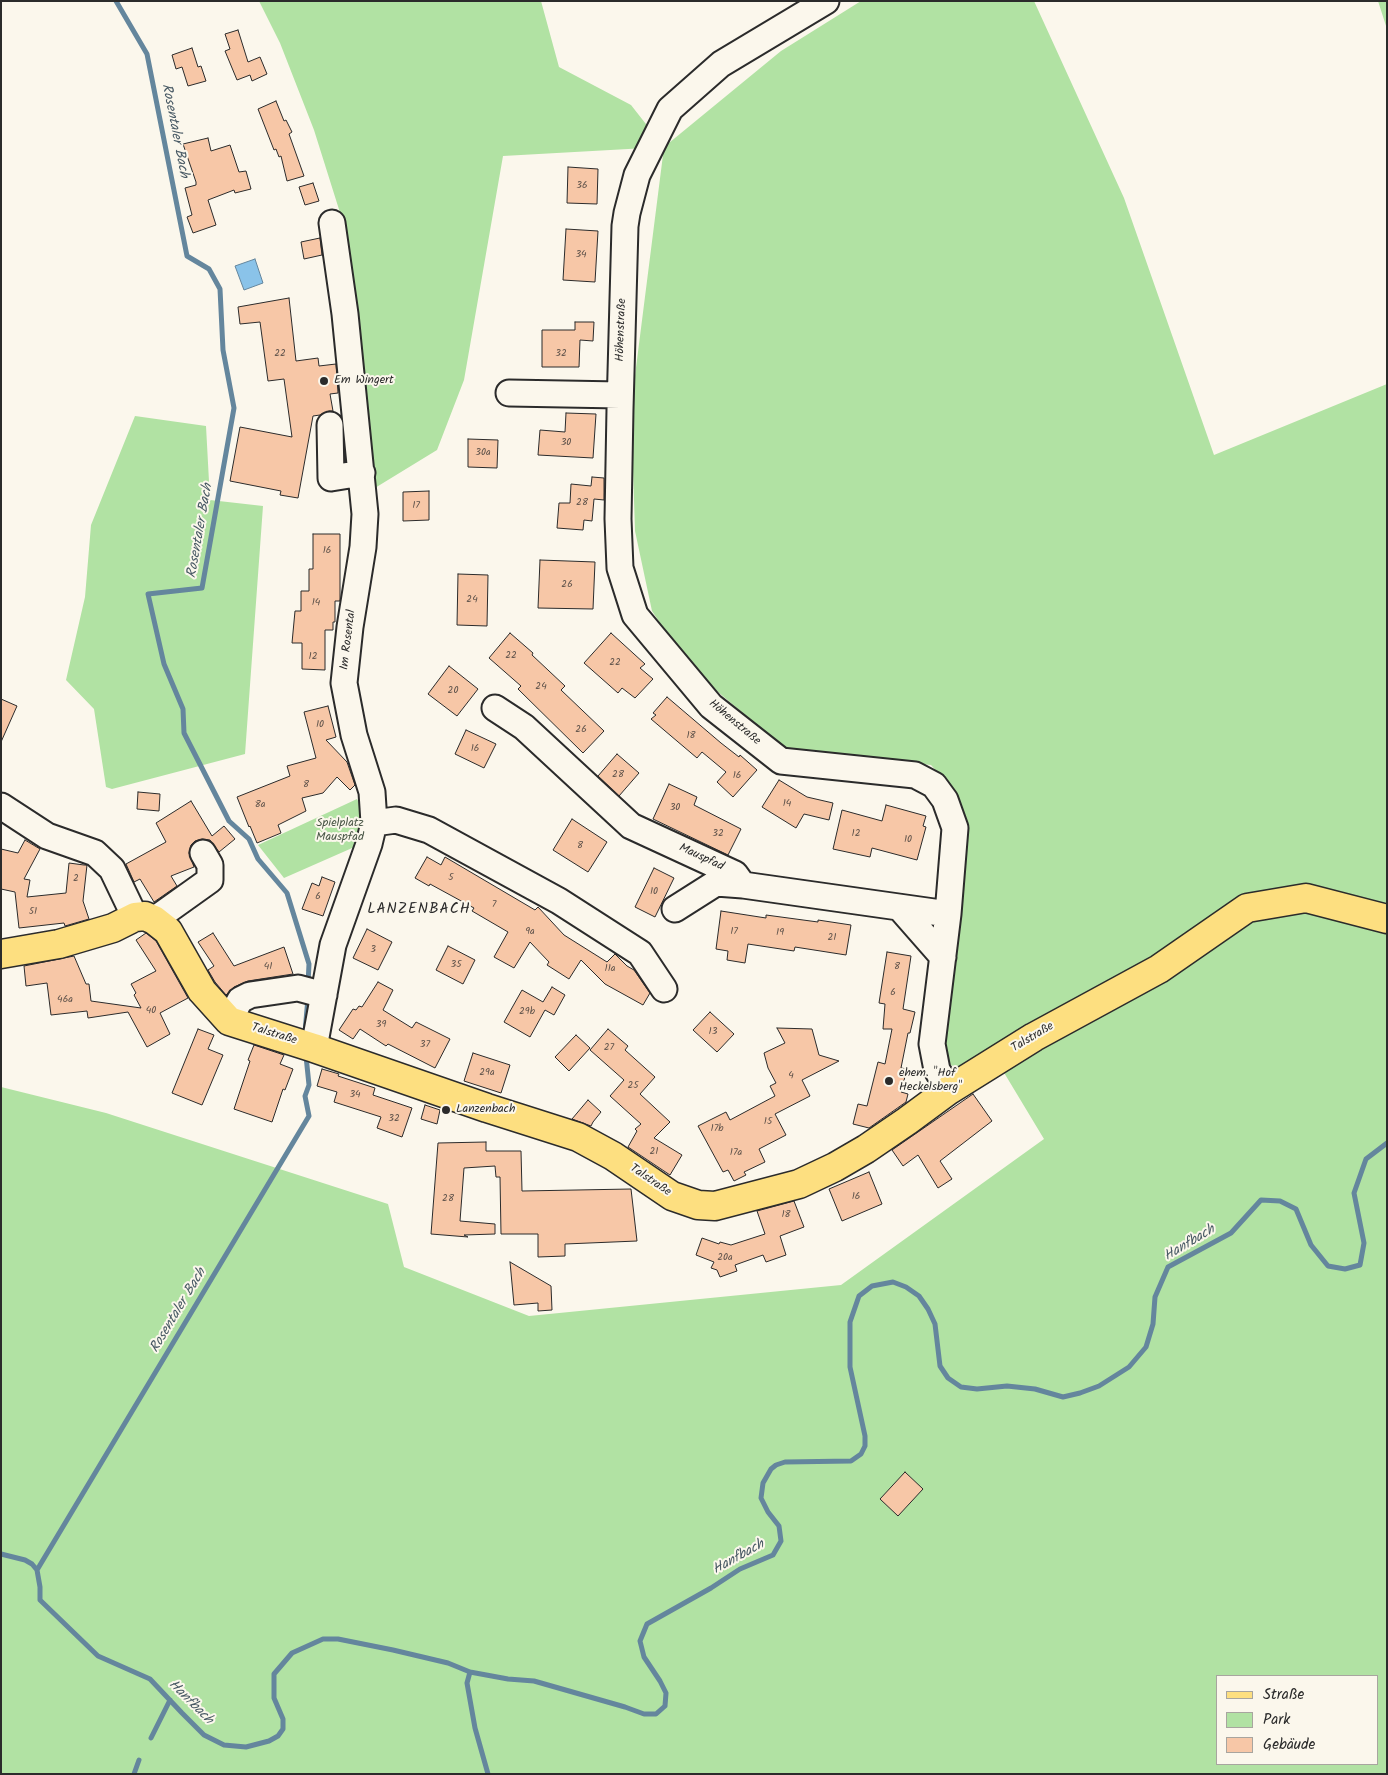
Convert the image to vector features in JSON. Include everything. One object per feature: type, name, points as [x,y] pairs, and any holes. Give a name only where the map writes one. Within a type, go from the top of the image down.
[{"type":"main road","name":"Talstraße","points":[[229,1022],[314,1048],[578,1138],[612,1156],[672,1196],[698,1205],[715,1206],[799,1184],[834,1167],[866,1149],[949,1090],[1034,1037],[1159,969],[1247,908],[1306,898],[1387,919]]},
{"type":"main road","points":[[1,954],[59,944],[144,918],[168,931],[202,991],[229,1022]]},
{"type":"street","name":"Höhenstraße","points":[[826,1],[721,64],[670,109],[637,175],[625,226],[618,519],[620,568],[636,615],[711,706],[781,761],[915,775],[934,785],[945,800],[955,828],[948,914],[932,1044],[937,1070],[949,1090]]},
{"type":"street","name":"Im Rosental","points":[[314,1048],[314,992],[369,844],[374,823],[372,792],[354,734],[344,684],[350,627],[363,547],[364,514],[362,473],[345,314],[332,223]]},
{"type":"street","points":[[509,393],[620,395]]},
{"type":"street","points":[[330,425],[331,478],[362,473]]},
{"type":"street","name":"Mauspfad","points":[[495,708],[524,727],[631,826],[735,874],[743,885]]},
{"type":"street","points":[[1,806],[47,836],[95,853],[112,869],[144,918],[197,891],[210,880],[210,865],[204,852]]},
{"type":"street","points":[[374,823],[396,820],[430,830],[558,901],[640,953],[664,989]]},
{"type":"street","points":[[675,909],[716,883],[743,885],[948,914]]},
{"type":"street","points":[[900,908],[943,957]]},
{"type":"street","points":[[229,1022],[240,1000],[250,995],[298,988],[314,992]]},
{"type":"green space","points":[[259,1],[541,1],[559,67],[631,105],[664,147],[503,156],[464,380],[437,450],[370,491],[342,219],[314,130],[280,43]]},
{"type":"green space","points":[[861,1],[1034,1],[1124,198],[1214,455],[1387,384],[1387,1774],[1,1774],[1,1087],[106,1113],[388,1204],[404,1267],[529,1316],[841,1285],[1044,1139],[1003,1071],[956,1067],[948,1064],[941,1045],[966,839],[958,795],[931,765],[786,750],[690,668],[652,611],[635,531],[631,407],[664,147],[781,51]]},
{"type":"green space","points":[[1378,1],[1387,1],[1387,29]]},
{"type":"green space","points":[[135,416],[206,426],[210,500],[263,506],[245,754],[112,789],[106,787],[94,709],[66,680],[85,597],[91,525]]},
{"type":"green space","name":"Spielplatz Mauspfad","points":[[357,799],[365,813],[359,845],[284,878],[258,845]]},
{"type":"water","points":[[255,259],[263,283],[244,290],[235,266]]},
{"type":"building","points":[[238,30],[248,62],[260,57],[267,74],[252,81],[250,75],[237,80],[225,51],[230,49],[225,34]]},
{"type":"building","points":[[192,48],[198,67],[201,66],[206,81],[188,86],[182,67],[176,69],[172,55]]},
{"type":"building","points":[[276,101],[284,121],[286,120],[292,132],[289,134],[304,176],[287,181],[281,156],[279,157],[276,149],[274,150],[258,109]]},
{"type":"building","points":[[208,138],[211,151],[230,145],[239,172],[246,171],[251,189],[235,193],[234,190],[208,200],[216,225],[193,233],[187,217],[192,215],[185,188],[196,185],[196,182],[183,144]]},
{"type":"building","points":[[568,167],[598,169],[597,204],[567,203]]},
{"type":"building","points":[[313,183],[319,201],[305,205],[299,187]]},
{"type":"building","points":[[566,229],[598,231],[595,282],[563,280]]},
{"type":"building","points":[[320,238],[322,255],[304,259],[301,242]]},
{"type":"building","points":[[289,298],[296,361],[318,358],[319,366],[336,364],[338,393],[330,394],[333,411],[313,416],[298,498],[280,495],[281,491],[230,481],[240,427],[292,437],[284,379],[268,381],[260,322],[240,324],[238,307]]},
{"type":"building","points":[[575,322],[594,322],[593,341],[580,340],[579,367],[542,367],[542,330],[575,330]]},
{"type":"building","points":[[566,413],[596,414],[593,458],[538,455],[540,430],[565,432]]},
{"type":"building","points":[[468,439],[498,440],[497,468],[468,467]]},
{"type":"building","points":[[592,477],[604,478],[604,500],[594,499],[592,521],[584,520],[583,530],[557,528],[559,503],[570,503],[571,484],[591,486]]},
{"type":"building","points":[[429,491],[429,520],[403,521],[403,492]]},
{"type":"building","points":[[313,534],[340,534],[340,601],[335,601],[333,630],[325,630],[325,670],[302,669],[302,643],[292,643],[295,611],[301,611],[301,591],[309,591],[309,569],[313,569]]},
{"type":"building","points":[[540,560],[595,562],[593,609],[538,608]]},
{"type":"building","points":[[458,574],[488,575],[487,626],[457,625]]},
{"type":"building","points":[[510,633],[533,653],[532,655],[565,686],[561,690],[604,731],[583,753],[518,689],[521,686],[489,658]]},
{"type":"building","points":[[611,633],[645,664],[640,668],[653,679],[635,698],[622,688],[618,693],[584,663]]},
{"type":"building","points":[[449,666],[478,689],[457,716],[428,694]]},
{"type":"building","points":[[667,697],[721,743],[739,757],[740,755],[757,770],[733,797],[717,782],[726,772],[702,752],[697,758],[651,719],[656,715],[653,713]]},
{"type":"building","points":[[1,699],[17,706],[1,742]]},
{"type":"building","points":[[328,706],[336,737],[326,740],[347,762],[355,785],[350,790],[337,777],[323,793],[302,798],[306,811],[278,825],[281,833],[257,843],[237,797],[290,776],[287,766],[316,758],[304,712]]},
{"type":"building","points":[[466,730],[496,744],[484,768],[455,754]]},
{"type":"building","points":[[617,754],[639,773],[619,796],[598,776]]},
{"type":"building","points":[[779,780],[807,797],[833,803],[829,820],[804,814],[796,828],[762,807]]},
{"type":"building","points":[[669,784],[697,797],[694,805],[741,829],[728,855],[653,819]]},
{"type":"building","points":[[138,792],[160,794],[159,811],[137,809]]},
{"type":"building","points":[[191,801],[212,836],[224,826],[235,839],[219,852],[210,840],[202,839],[195,841],[191,845],[189,853],[194,867],[171,876],[177,886],[154,902],[140,879],[134,882],[126,864],[166,842],[156,823]]},
{"type":"building","points":[[886,805],[926,816],[923,826],[926,827],[917,860],[872,848],[870,857],[833,849],[842,810],[882,821]]},
{"type":"building","points":[[572,819],[607,842],[588,872],[553,850]]},
{"type":"building","points":[[25,840],[40,849],[24,879],[30,880],[27,897],[66,893],[69,863],[87,865],[83,901],[89,919],[65,926],[64,923],[19,928],[15,892],[1,889],[1,849],[18,853]]},
{"type":"building","points":[[427,857],[441,865],[445,857],[535,910],[538,907],[564,935],[607,962],[615,954],[634,970],[650,993],[643,1005],[605,984],[581,960],[569,979],[547,965],[549,962],[530,942],[514,968],[494,957],[508,932],[472,911],[474,908],[415,878]]},
{"type":"building","points":[[654,868],[674,878],[655,917],[635,907]]},
{"type":"building","points":[[322,877],[335,882],[323,916],[302,909],[312,883],[319,886]]},
{"type":"building","points":[[721,911],[766,918],[766,915],[851,925],[846,955],[795,947],[794,951],[748,944],[745,963],[727,960],[728,951],[716,949]]},
{"type":"building","points":[[367,929],[392,942],[378,970],[353,958]]},
{"type":"building","points":[[146,933],[156,941],[188,998],[160,1013],[170,1034],[147,1047],[128,1012],[88,1018],[87,1011],[51,1015],[47,983],[26,986],[24,966],[74,956],[86,984],[89,984],[91,1001],[141,1008],[131,984],[156,971],[136,940]]},
{"type":"building","points":[[213,933],[234,966],[284,947],[293,974],[248,981],[234,987],[226,995],[208,970],[214,966],[198,942]]},
{"type":"building","points":[[448,946],[475,960],[463,984],[436,970]]},
{"type":"building","points":[[887,952],[911,956],[903,1009],[915,1012],[910,1033],[908,1033],[901,1068],[907,1069],[901,1092],[908,1094],[906,1102],[869,1128],[853,1124],[858,1104],[867,1106],[878,1062],[885,1064],[892,1029],[883,1029],[885,1004],[879,1003]]},
{"type":"building","points":[[378,982],[393,990],[383,1010],[412,1028],[416,1022],[450,1039],[435,1068],[388,1044],[386,1046],[360,1029],[353,1039],[339,1030],[353,1009],[356,1010],[359,1006],[362,1007]]},
{"type":"building","points":[[552,987],[565,995],[554,1015],[545,1010],[530,1037],[504,1022],[522,990],[543,1002]]},
{"type":"building","points":[[710,1012],[734,1034],[717,1052],[693,1030]]},
{"type":"building","points":[[777,1028],[812,1029],[819,1055],[839,1061],[802,1080],[810,1096],[775,1114],[786,1135],[759,1149],[765,1162],[744,1172],[746,1175],[734,1181],[728,1170],[723,1172],[698,1126],[726,1112],[730,1120],[775,1096],[770,1086],[776,1083],[768,1068],[764,1053],[785,1043]]},
{"type":"building","points":[[198,1029],[214,1035],[208,1049],[223,1055],[202,1105],[172,1093]]},
{"type":"building","points":[[608,1029],[628,1046],[625,1050],[655,1077],[640,1094],[670,1122],[654,1138],[682,1155],[670,1175],[628,1147],[637,1131],[635,1129],[641,1124],[610,1096],[624,1080],[590,1050]]},
{"type":"building","points":[[576,1035],[590,1048],[569,1071],[555,1057]]},
{"type":"building","points":[[254,1045],[284,1055],[280,1064],[293,1069],[285,1090],[283,1089],[272,1122],[234,1109]]},
{"type":"building","points":[[473,1053],[510,1065],[501,1093],[464,1081]]},
{"type":"building","points":[[322,1069],[375,1088],[373,1095],[412,1108],[402,1137],[377,1128],[381,1117],[334,1102],[337,1092],[317,1086]]},
{"type":"building","points":[[973,1094],[992,1121],[940,1161],[952,1179],[938,1188],[918,1155],[903,1166],[892,1150]]},
{"type":"building","points":[[588,1100],[601,1112],[591,1126],[572,1119]]},
{"type":"building","points":[[425,1105],[440,1110],[437,1124],[421,1119]]},
{"type":"building","points":[[486,1142],[486,1151],[521,1151],[522,1191],[631,1189],[637,1241],[565,1244],[565,1256],[538,1257],[538,1234],[501,1234],[500,1177],[496,1177],[495,1166],[464,1168],[460,1221],[495,1224],[495,1234],[464,1235],[468,1237],[431,1234],[438,1143]]},
{"type":"building","points":[[869,1172],[882,1204],[842,1221],[829,1189]]},
{"type":"building","points":[[794,1201],[804,1227],[780,1236],[786,1255],[766,1262],[763,1255],[735,1265],[737,1271],[720,1277],[717,1270],[711,1268],[714,1262],[696,1255],[702,1238],[719,1244],[720,1242],[731,1245],[765,1234],[757,1211]]},
{"type":"building","points":[[510,1262],[551,1286],[552,1310],[538,1311],[538,1303],[514,1305]]},
{"type":"building","points":[[905,1472],[923,1489],[898,1516],[880,1499]]},
{"type":"waterway","name":"Rosentaler Bach","points":[[116,1],[147,54],[187,256],[209,269],[220,289],[223,350],[234,408],[202,588],[148,594],[164,664],[183,709],[184,733],[229,821],[249,839],[258,859],[287,893],[309,964],[308,984]]},
{"type":"waterway","name":"Rosentaler Bach","points":[[305,1032],[308,998]]},
{"type":"waterway","name":"Rosentaler Bach","points":[[37,1570],[309,1116],[305,1096],[309,1085],[306,1056]]},
{"type":"waterway","name":"Hanfbach","points":[[1,1554],[25,1560],[32,1564],[37,1570],[40,1600],[98,1656],[150,1679],[204,1735],[224,1745],[246,1747],[269,1741],[278,1736],[283,1729],[283,1719],[274,1698],[274,1674],[292,1653],[323,1639],[338,1639],[393,1650],[448,1663],[470,1672],[508,1679],[534,1681],[644,1714],[656,1714],[665,1706],[666,1693],[644,1657],[640,1641],[647,1624],[711,1588],[740,1569],[773,1555],[781,1541],[779,1526],[768,1512],[761,1498],[763,1483],[771,1469],[785,1462],[851,1461],[861,1454],[865,1446],[865,1436],[850,1367],[850,1322],[859,1296],[872,1286],[893,1282],[906,1287],[919,1296],[935,1324],[940,1366],[948,1378],[961,1387],[977,1389],[1007,1386],[1035,1389],[1063,1397],[1080,1393],[1099,1386],[1129,1367],[1146,1347],[1153,1324],[1155,1297],[1168,1267],[1231,1233],[1261,1200],[1280,1201],[1296,1209],[1311,1245],[1328,1266],[1345,1269],[1360,1265],[1364,1243],[1354,1193],[1366,1159],[1387,1143]]},
{"type":"waterway","points":[[470,1672],[467,1683],[475,1728],[488,1774]]},
{"type":"waterway","points":[[151,1738],[170,1700]]},
{"type":"waterway","points":[[134,1774],[139,1760]]},
{"type":"place","name":"Em Wingert","points":[[324,381]]},
{"type":"place","name":"ehem. \"Hof Heckelsberg\"","points":[[889,1081]]},
{"type":"place","name":"Lanzenbach","points":[[446,1110]]},
{"type":"district","name":"LANZENBACH","points":[[419,910]]}]
